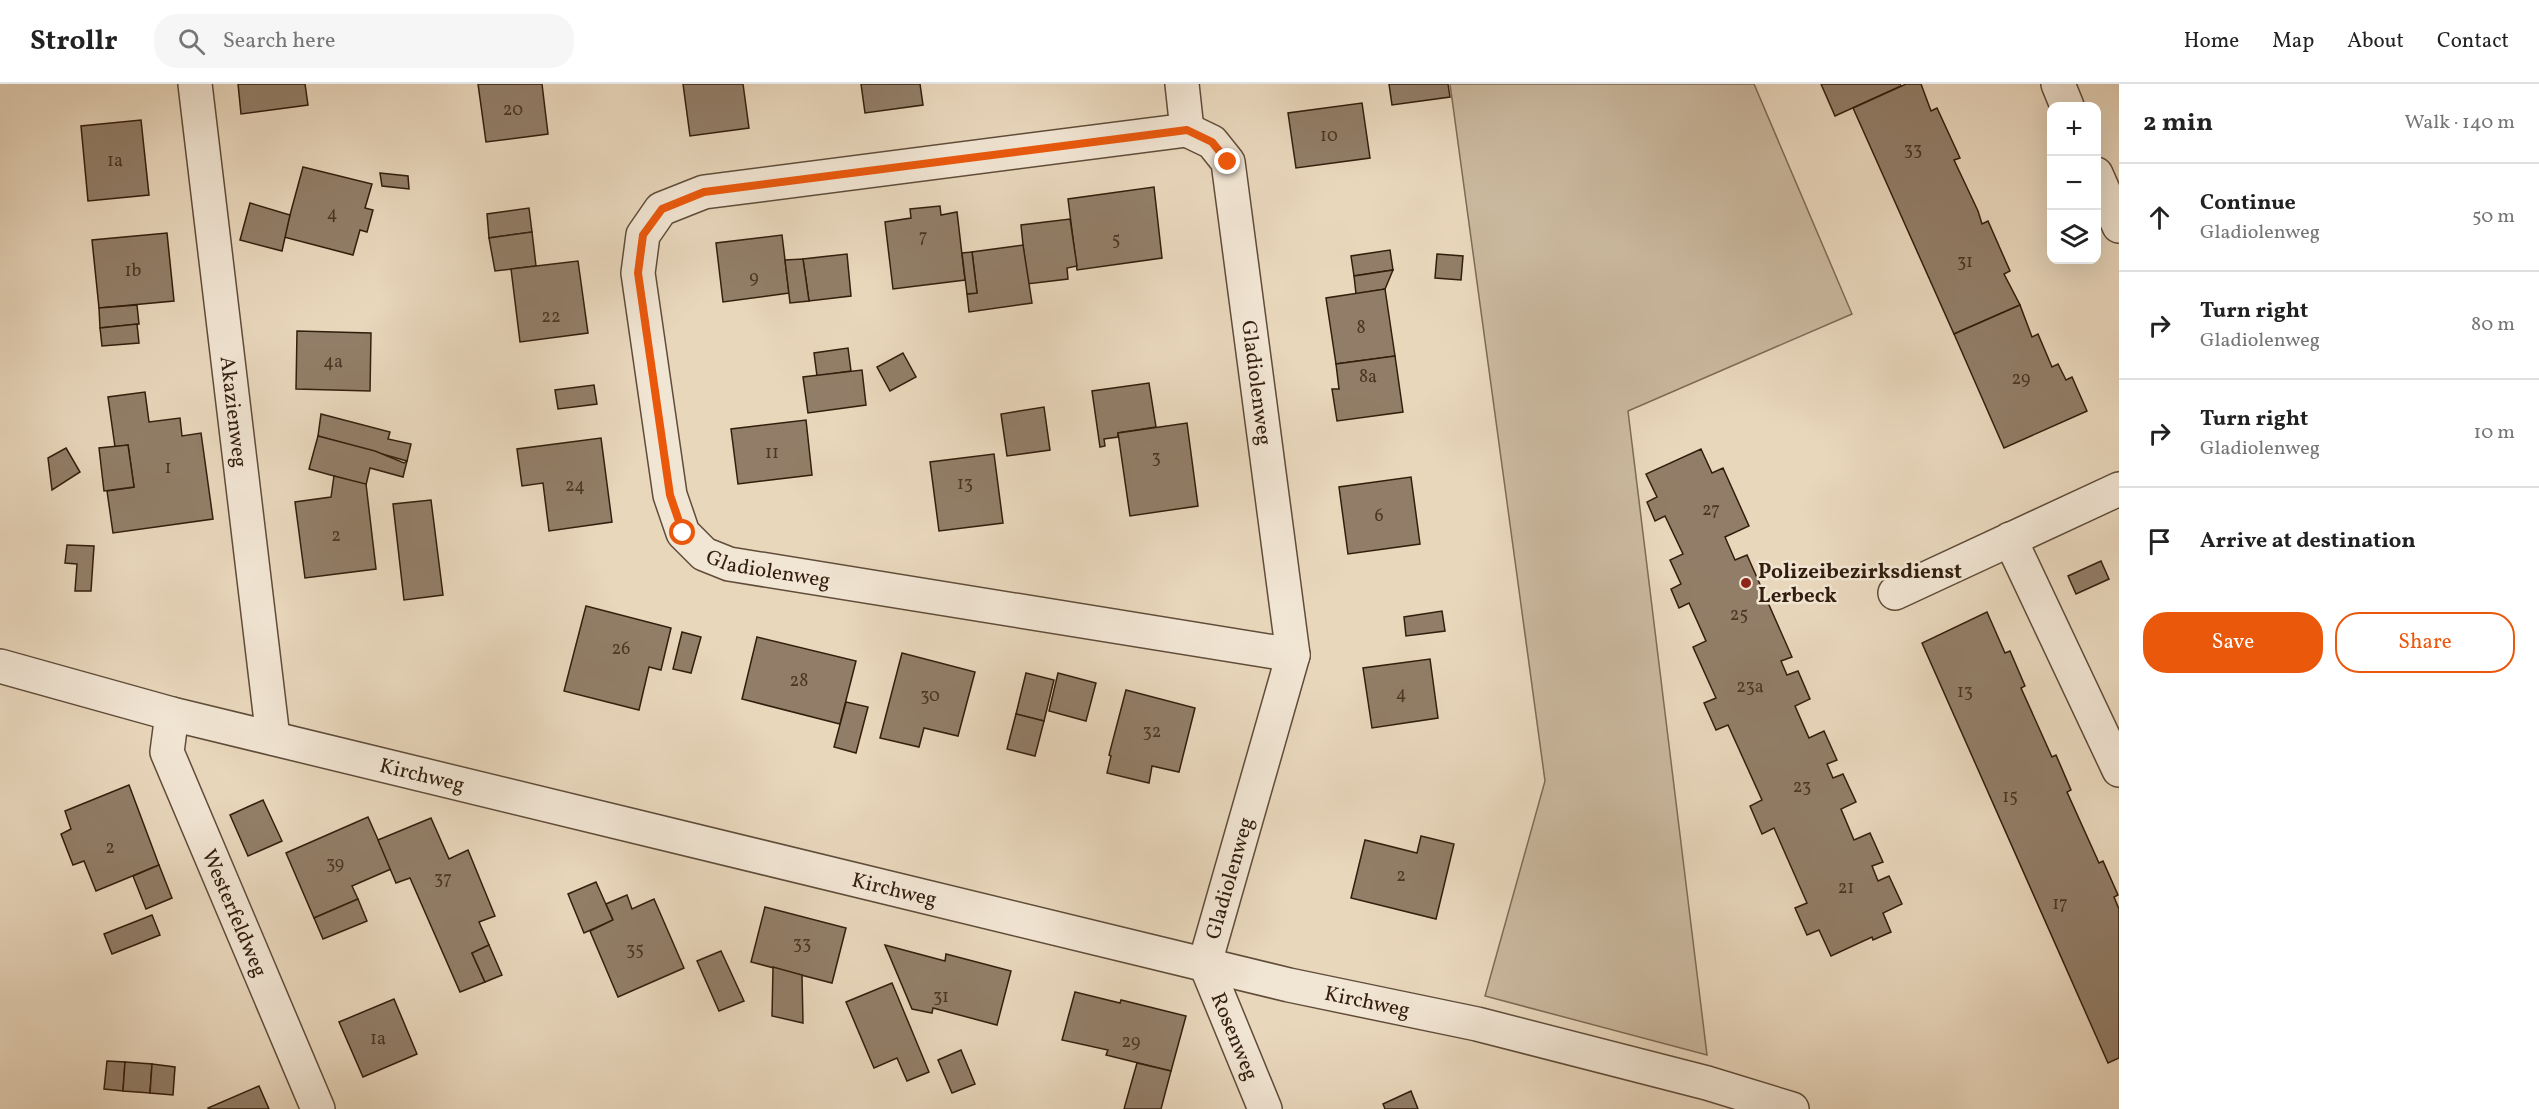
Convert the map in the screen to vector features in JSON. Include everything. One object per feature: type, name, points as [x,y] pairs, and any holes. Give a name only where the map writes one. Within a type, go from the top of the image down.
[{"type":"street","name":"Akazienweg","points":[[195,84],[273,738]]},
{"type":"street","points":[[1182,84],[1187,130]]},
{"type":"street","points":[[2058,84],[2065,102]]},
{"type":"street","name":"Gladiolenweg","points":[[1205,963],[1293,655],[1228,162],[1212,142],[1187,130],[704,192],[662,209],[643,235],[638,273],[670,495],[683,533],[704,554],[729,564],[1293,655]]},
{"type":"street","points":[[2101,183],[2119,226]]},
{"type":"street","points":[[1895,593],[2119,489]]},
{"type":"street","points":[[2010,539],[2119,770]]},
{"type":"street","name":"Kirchweg","points":[[0,666],[172,714],[1289,985],[1477,1024],[1707,1083],[1792,1109]]},
{"type":"street","name":"Westerfeldweg","points":[[172,714],[167,752],[318,1109]]},
{"type":"street","name":"Rosenweg","points":[[1205,963],[1265,1109]]},
{"type":"shaded area","points":[[1450,84],[1754,84],[1852,314],[1628,411],[1707,1055],[1485,996],[1545,781]]},
{"type":"building","points":[[238,84],[305,84],[308,105],[241,114]]},
{"type":"building","points":[[478,84],[542,84],[548,134],[486,142]]},
{"type":"building","points":[[683,84],[743,84],[749,128],[690,136]]},
{"type":"building","points":[[861,84],[920,84],[923,105],[865,113]]},
{"type":"building","points":[[1389,84],[1448,84],[1450,97],[1392,105]]},
{"type":"building","points":[[1821,84],[1900,84],[1901,86],[1835,116]]},
{"type":"building","points":[[1906,84],[1921,84],[1931,111],[1937,108],[1960,158],[1954,160],[1982,224],[1988,221],[2010,271],[2004,274],[2020,305],[1954,334],[1853,108]]},
{"type":"building","points":[[1362,103],[1370,158],[1296,168],[1288,113]]},
{"type":"building","points":[[141,120],[149,195],[88,201],[81,126]]},
{"type":"building","points":[[303,167],[372,184],[365,208],[373,210],[367,232],[360,230],[353,255],[284,237]]},
{"type":"building","points":[[380,173],[408,176],[409,189],[382,186]]},
{"type":"building","points":[[1154,187],[1162,258],[1077,270],[1068,199]]},
{"type":"building","points":[[250,203],[290,215],[282,251],[240,240]]},
{"type":"building","points":[[940,206],[941,215],[957,212],[965,280],[893,289],[885,222],[911,218],[910,209]]},
{"type":"building","points":[[529,208],[532,232],[489,238],[487,214]]},
{"type":"building","points":[[1070,219],[1077,266],[1067,268],[1068,279],[1027,284],[1021,225]]},
{"type":"building","points":[[532,232],[536,266],[495,271],[489,238]]},
{"type":"building","points":[[167,233],[174,301],[99,308],[92,240]]},
{"type":"building","points":[[782,235],[789,293],[723,302],[716,243]]},
{"type":"building","points":[[1023,245],[1032,303],[969,312],[967,294],[977,293],[972,252]]},
{"type":"building","points":[[1390,250],[1393,270],[1354,276],[1351,256]]},
{"type":"building","points":[[972,252],[977,293],[967,294],[962,253]]},
{"type":"building","points":[[847,254],[851,296],[809,301],[803,259]]},
{"type":"building","points":[[1437,254],[1463,256],[1461,280],[1435,278]]},
{"type":"building","points":[[803,259],[809,301],[790,303],[785,260]]},
{"type":"building","points":[[578,261],[588,333],[520,342],[511,269]]},
{"type":"building","points":[[1393,270],[1385,289],[1356,294],[1354,276]]},
{"type":"building","points":[[1385,289],[1395,356],[1336,364],[1326,298]]},
{"type":"building","points":[[137,305],[139,324],[100,328],[99,308]]},
{"type":"building","points":[[2020,305],[2032,337],[2038,334],[2052,367],[2058,364],[2066,380],[2072,377],[2087,411],[2004,448],[1954,334]]},
{"type":"building","points":[[137,324],[139,343],[102,346],[100,328]]},
{"type":"building","points":[[297,331],[371,333],[370,391],[296,389]]},
{"type":"building","points":[[848,348],[851,371],[817,376],[814,353]]},
{"type":"building","points":[[903,353],[916,377],[890,391],[877,367]]},
{"type":"building","points":[[1395,356],[1403,412],[1337,421],[1332,389],[1339,389],[1336,364]]},
{"type":"building","points":[[862,370],[866,405],[808,413],[803,377]]},
{"type":"building","points":[[1149,383],[1156,427],[1118,433],[1118,437],[1104,439],[1105,446],[1100,447],[1092,391]]},
{"type":"building","points":[[594,385],[597,404],[558,409],[555,390]]},
{"type":"building","points":[[145,392],[149,422],[180,418],[182,436],[201,433],[213,519],[113,533],[107,491],[134,487],[128,445],[115,447],[108,397]]},
{"type":"building","points":[[1044,407],[1050,450],[1007,456],[1001,414]]},
{"type":"building","points":[[321,414],[390,432],[388,439],[411,444],[407,461],[318,436]]},
{"type":"building","points":[[806,420],[812,475],[738,484],[731,429]]},
{"type":"building","points":[[1187,423],[1198,506],[1130,516],[1118,433]]},
{"type":"building","points":[[318,436],[375,451],[404,463],[407,461],[403,477],[370,468],[366,485],[309,469]]},
{"type":"building","points":[[601,438],[612,522],[549,531],[543,483],[522,486],[517,449]]},
{"type":"building","points":[[128,445],[134,487],[104,491],[99,448]]},
{"type":"building","points":[[66,448],[80,472],[52,490],[48,458]]},
{"type":"building","points":[[1701,449],[1712,473],[1723,468],[1749,526],[1725,537],[1735,560],[1747,555],[1792,657],[1781,661],[1787,675],[1798,671],[1810,699],[1795,706],[1809,738],[1824,731],[1837,760],[1827,764],[1833,778],[1843,774],[1856,802],[1841,809],[1854,840],[1870,833],[1883,862],[1872,866],[1878,881],[1889,876],[1902,904],[1883,913],[1891,932],[1873,940],[1872,937],[1831,956],[1819,930],[1807,935],[1795,908],[1807,903],[1774,828],[1762,834],[1750,806],[1762,800],[1728,725],[1716,730],[1704,703],[1716,698],[1693,647],[1706,641],[1689,603],[1679,608],[1671,589],[1681,584],[1670,560],[1683,554],[1665,516],[1655,521],[1647,502],[1657,497],[1646,474]]},
{"type":"building","points":[[994,454],[1003,523],[939,531],[930,462]]},
{"type":"building","points":[[334,476],[366,484],[376,569],[305,578],[295,502],[331,497]]},
{"type":"building","points":[[1411,477],[1420,544],[1348,554],[1339,487]]},
{"type":"building","points":[[431,500],[443,595],[404,600],[393,504]]},
{"type":"building","points":[[67,545],[94,546],[91,591],[75,591],[77,564],[65,563]]},
{"type":"building","points":[[2101,561],[2109,579],[2076,594],[2068,576]]},
{"type":"building","points":[[586,606],[671,628],[661,670],[649,667],[639,710],[564,691]]},
{"type":"building","points":[[1442,611],[1445,631],[1406,636],[1404,617]]},
{"type":"building","points":[[1987,612],[2005,653],[2010,651],[2025,686],[2021,688],[2052,757],[2056,755],[2071,790],[2067,792],[2099,863],[2103,861],[2118,895],[2114,897],[2119,909],[2119,1058],[2108,1063],[1922,643]]},
{"type":"building","points":[[682,632],[701,637],[691,673],[673,669]]},
{"type":"building","points":[[757,637],[856,661],[840,724],[742,699]]},
{"type":"building","points":[[902,653],[975,672],[958,736],[924,728],[919,747],[880,738]]},
{"type":"building","points":[[1430,659],[1438,718],[1372,728],[1363,668]]},
{"type":"building","points":[[1026,673],[1054,680],[1044,721],[1016,714]]},
{"type":"building","points":[[1058,673],[1096,683],[1086,721],[1049,711]]},
{"type":"building","points":[[1126,690],[1195,708],[1179,772],[1152,766],[1149,783],[1107,773],[1111,756],[1109,755]]},
{"type":"building","points":[[846,702],[868,707],[856,753],[834,747]]},
{"type":"building","points":[[1016,714],[1044,721],[1035,756],[1007,749]]},
{"type":"building","points":[[129,785],[159,865],[96,891],[84,861],[73,865],[61,834],[71,829],[65,811]]},
{"type":"building","points":[[263,800],[282,841],[248,856],[230,815]]},
{"type":"building","points":[[368,817],[391,869],[352,886],[358,899],[314,918],[286,853]]},
{"type":"building","points":[[431,818],[449,859],[468,850],[495,916],[479,922],[489,945],[472,953],[485,982],[460,992],[410,878],[396,883],[378,840]]},
{"type":"building","points":[[1421,836],[1454,844],[1436,919],[1351,898],[1365,840],[1417,853]]},
{"type":"building","points":[[159,865],[172,898],[146,909],[133,876]]},
{"type":"building","points":[[596,882],[613,920],[584,933],[568,894]]},
{"type":"building","points":[[627,895],[632,909],[654,899],[684,968],[618,997],[590,931],[613,920],[606,904]]},
{"type":"building","points":[[358,899],[367,921],[323,939],[314,918]]},
{"type":"building","points":[[765,907],[846,928],[832,983],[751,962]]},
{"type":"building","points":[[152,915],[160,935],[112,954],[104,934]]},
{"type":"building","points":[[489,945],[502,975],[485,982],[472,953]]},
{"type":"building","points":[[885,945],[945,961],[946,954],[1011,971],[997,1025],[933,1008],[932,1013],[912,1009]]},
{"type":"building","points":[[721,951],[744,1001],[719,1011],[697,961]]},
{"type":"building","points":[[773,967],[802,975],[803,1023],[772,1016]]},
{"type":"building","points":[[892,983],[929,1072],[907,1081],[897,1058],[874,1068],[846,1002]]},
{"type":"building","points":[[1075,992],[1120,1003],[1121,1000],[1186,1016],[1171,1071],[1106,1055],[1108,1050],[1062,1040]]},
{"type":"building","points":[[394,999],[417,1054],[363,1077],[339,1022]]},
{"type":"building","points":[[961,1050],[975,1084],[952,1093],[938,1060]]},
{"type":"building","points":[[107,1061],[125,1062],[123,1091],[104,1089]]},
{"type":"building","points":[[125,1062],[152,1064],[150,1093],[123,1091]]},
{"type":"building","points":[[1137,1063],[1171,1071],[1161,1109],[1124,1109]]},
{"type":"building","points":[[152,1064],[175,1067],[173,1095],[150,1093]]},
{"type":"building","points":[[259,1086],[269,1109],[208,1108]]},
{"type":"building","points":[[1411,1091],[1418,1109],[1385,1109],[1383,1104]]},
{"type":"place","name":"Polizeibezirksdienst Lerbeck","points":[[1746,583]]},
{"type":"route","points":[[683,533],[670,495],[638,273],[643,235],[662,209],[704,192],[1187,130],[1212,142],[1228,162]]}]
